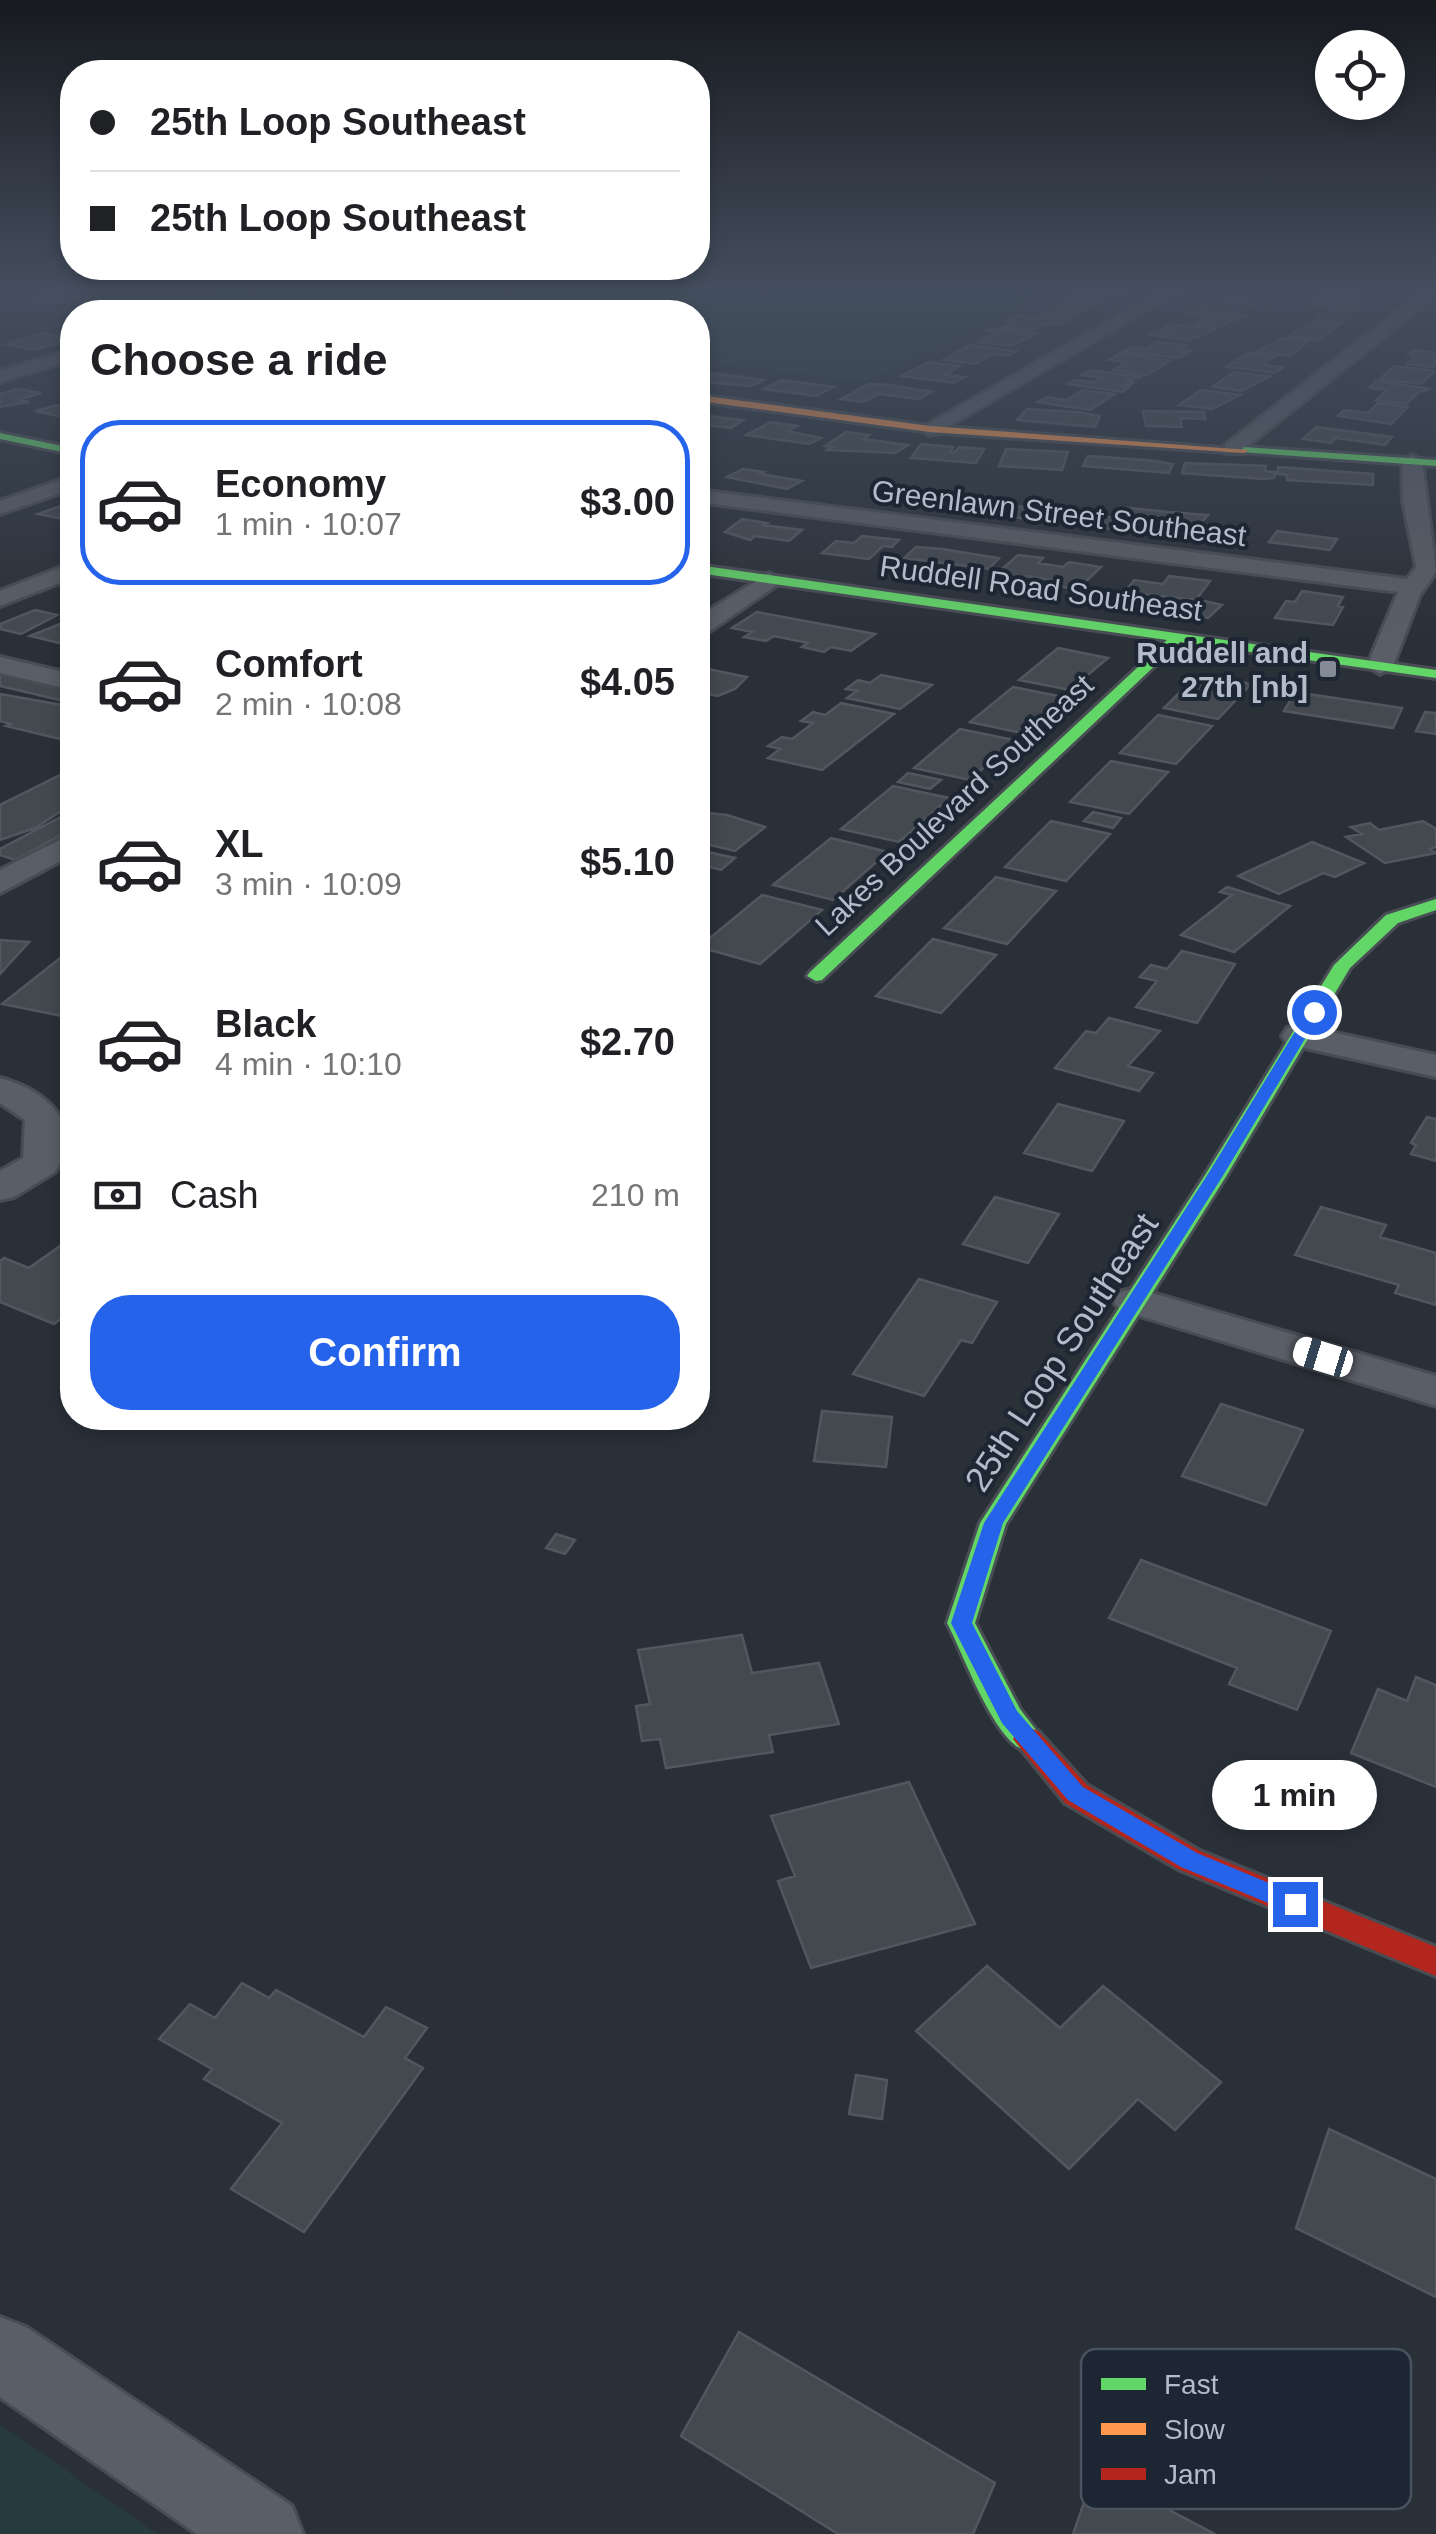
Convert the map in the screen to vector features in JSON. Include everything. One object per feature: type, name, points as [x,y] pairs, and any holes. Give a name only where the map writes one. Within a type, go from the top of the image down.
[{"type":"street","points":[[745,404],[930,429],[1424,462],[1414,502],[1428,568],[1414,586],[1380,666]]},
{"type":"street","points":[[930,429],[974,404]]},
{"type":"street","points":[[1232,450],[1290,404]]},
{"type":"street","points":[[0,436],[60,448]]},
{"type":"street","points":[[0,508],[60,486]]},
{"type":"street","name":"Greenlawn Street Southeast","points":[[710,498],[1061,545],[1414,586]]},
{"type":"street","name":"Ruddell Road Southeast","points":[[710,571],[1436,674]]},
{"type":"street","points":[[0,599],[60,575]]},
{"type":"street","points":[[710,620],[769,580]]},
{"type":"street","name":"Lakes Boulevard Southeast","points":[[816,976],[1177,637]]},
{"type":"street","points":[[0,665],[60,679]]},
{"type":"street","points":[[0,883],[60,850]]},
{"type":"street","name":"25th Loop Southeast","points":[[1436,904],[1392,919],[1342,965],[994,1523],[962,1623],[1009,1717],[1076,1794],[1189,1860],[1436,1962]]},
{"type":"street","points":[[1300,1036],[1436,1066]]},
{"type":"street","points":[[0,1089],[26,1101],[44,1117],[46,1142],[41,1164],[0,1188]]},
{"type":"street","points":[[1135,1301],[1436,1391]]},
{"type":"street","points":[[0,2352],[264,2534]]},
{"type":"green space","points":[[0,2424],[157,2534],[0,2534]]},
{"type":"building","points":[[1052,404],[1099,404],[1090,410]]},
{"type":"building","points":[[1180,404],[1221,404],[1212,409]]},
{"type":"building","points":[[1377,404],[1408,407],[1391,424],[1338,416],[1344,410],[1368,413]]},
{"type":"building","points":[[60,406],[60,416],[35,411]]},
{"type":"building","points":[[1027,409],[1100,416],[1095,427],[1017,420]]},
{"type":"building","points":[[1143,411],[1204,412],[1205,419],[1180,418],[1182,427],[1146,426]]},
{"type":"building","points":[[710,416],[743,420],[731,428],[710,425]]},
{"type":"building","points":[[771,422],[797,426],[787,431],[821,438],[809,444],[746,435]]},
{"type":"building","points":[[1316,427],[1392,437],[1385,445],[1336,438],[1331,443],[1303,439]]},
{"type":"building","points":[[846,432],[869,435],[863,439],[908,445],[895,453],[827,450],[833,447],[825,446]]},
{"type":"building","points":[[921,444],[953,447],[950,452],[959,447],[984,449],[976,463],[911,458]]},
{"type":"building","points":[[1006,449],[1068,452],[1062,470],[999,466]]},
{"type":"building","points":[[1088,456],[1173,464],[1169,473],[1083,466]]},
{"type":"building","points":[[1185,463],[1266,466],[1265,471],[1275,472],[1274,478],[1263,479],[1182,473]]},
{"type":"building","points":[[1278,467],[1373,474],[1373,485],[1287,480],[1287,475],[1277,474]]},
{"type":"building","points":[[743,469],[802,481],[787,489],[727,477]]},
{"type":"building","points":[[885,491],[934,498],[924,506],[874,500]]},
{"type":"building","points":[[60,506],[60,519],[38,514]]},
{"type":"building","points":[[1016,506],[1066,512],[1055,523],[1005,516]]},
{"type":"building","points":[[1119,507],[1208,515],[1199,525],[1126,519],[1138,522],[1130,531],[1087,526],[1095,518],[1111,517]]},
{"type":"building","points":[[742,519],[802,530],[789,541],[755,536],[750,540],[725,532]]},
{"type":"building","points":[[1277,531],[1337,539],[1330,550],[1269,542]]},
{"type":"building","points":[[862,536],[899,540],[892,547],[883,546],[869,559],[822,553],[836,541],[854,543]]},
{"type":"building","points":[[916,547],[999,558],[989,569],[904,558]]},
{"type":"building","points":[[1018,555],[1043,558],[1038,563],[1063,567],[1069,562],[1101,567],[1078,589],[1048,585],[1053,580],[1026,576],[1021,581],[993,577]]},
{"type":"building","points":[[1169,576],[1210,581],[1196,600],[1125,592],[1134,580],[1163,584]]},
{"type":"building","points":[[1302,591],[1343,597],[1338,606],[1343,607],[1333,625],[1275,618],[1286,601],[1295,602]]},
{"type":"building","points":[[1204,601],[1222,605],[1208,618],[1190,615]]},
{"type":"building","points":[[35,610],[57,615],[21,634],[0,629],[0,624]]},
{"type":"building","points":[[757,612],[875,634],[851,651],[831,647],[824,652],[802,647],[808,643],[774,636],[766,641],[744,637],[752,632],[732,628]]},
{"type":"building","points":[[60,624],[59,643],[30,636]]},
{"type":"building","points":[[1058,648],[1108,658],[1070,690],[1019,680]]},
{"type":"building","points":[[710,669],[747,677],[735,689],[718,696],[710,694]]},
{"type":"building","points":[[0,672],[60,687],[60,700],[0,686]]},
{"type":"building","points":[[1198,674],[1251,684],[1218,719],[1164,708]]},
{"type":"building","points":[[881,675],[932,685],[900,709],[847,698],[857,691],[846,689],[858,680],[870,683]]},
{"type":"building","points":[[1013,687],[1063,697],[1022,733],[970,722]]},
{"type":"building","points":[[1295,692],[1402,708],[1393,728],[1284,711]]},
{"type":"building","points":[[0,694],[60,705],[60,739],[6,726],[11,724],[0,721]]},
{"type":"building","points":[[841,703],[894,714],[822,770],[768,758],[780,749],[768,746],[782,737],[792,739],[813,723],[801,721],[813,712],[825,715]]},
{"type":"building","points":[[1425,712],[1436,713],[1436,734],[1416,731]]},
{"type":"building","points":[[1158,715],[1212,726],[1176,764],[1120,753]]},
{"type":"building","points":[[960,729],[1014,740],[970,780],[914,768]]},
{"type":"building","points":[[1111,761],[1168,772],[1129,814],[1070,802]]},
{"type":"building","points":[[908,773],[941,780],[930,789],[898,782]]},
{"type":"building","points":[[60,775],[60,812],[35,828],[0,840],[0,805]]},
{"type":"building","points":[[893,786],[949,798],[899,842],[841,829]]},
{"type":"building","points":[[1093,812],[1121,818],[1113,828],[1084,821]]},
{"type":"building","points":[[710,813],[765,827],[735,851],[710,845]]},
{"type":"building","points":[[60,817],[60,836],[15,860],[0,855],[0,849]]},
{"type":"building","points":[[1051,821],[1110,834],[1066,881],[1005,867]]},
{"type":"building","points":[[1423,821],[1436,829],[1436,847],[1430,849],[1436,853],[1385,863],[1346,837],[1362,834],[1351,827],[1370,823],[1379,830]]},
{"type":"building","points":[[831,838],[888,852],[833,900],[773,885]]},
{"type":"building","points":[[1312,842],[1364,863],[1335,877],[1323,873],[1279,894],[1238,876]]},
{"type":"building","points":[[710,852],[735,858],[721,870],[710,867]]},
{"type":"building","points":[[996,877],[1056,891],[1007,944],[944,928]]},
{"type":"building","points":[[1227,887],[1290,906],[1234,952],[1181,935],[1232,895],[1220,892]]},
{"type":"building","points":[[762,895],[822,910],[760,964],[710,950],[710,938]]},
{"type":"building","points":[[933,939],[996,955],[941,1013],[876,996]]},
{"type":"building","points":[[0,940],[29,942],[0,974]]},
{"type":"building","points":[[1182,951],[1235,964],[1197,1023],[1136,1007],[1157,981],[1140,977],[1151,965],[1167,969]]},
{"type":"building","points":[[60,958],[60,1016],[2,1004]]},
{"type":"building","points":[[1109,1018],[1160,1031],[1128,1066],[1153,1073],[1139,1091],[1055,1068],[1086,1031],[1096,1033]]},
{"type":"building","points":[[1058,1104],[1124,1121],[1092,1171],[1024,1153]]},
{"type":"building","points":[[1427,1117],[1436,1119],[1436,1161],[1411,1154],[1416,1145],[1411,1143]]},
{"type":"building","points":[[995,1197],[1059,1214],[1028,1263],[963,1244]]},
{"type":"building","points":[[1321,1207],[1386,1225],[1380,1237],[1436,1253],[1436,1305],[1395,1293],[1399,1285],[1295,1255]]},
{"type":"building","points":[[60,1246],[60,1319],[54,1324],[0,1302],[0,1261],[4,1258],[29,1268]]},
{"type":"building","points":[[919,1279],[997,1302],[972,1343],[961,1340],[924,1396],[853,1374]]},
{"type":"building","points":[[1221,1404],[1303,1430],[1266,1505],[1182,1476]]},
{"type":"building","points":[[822,1411],[892,1417],[886,1467],[814,1461]]},
{"type":"building","points":[[556,1534],[575,1540],[565,1554],[546,1548]]},
{"type":"building","points":[[1141,1560],[1331,1631],[1297,1710],[1229,1684],[1237,1668],[1109,1618]]},
{"type":"building","points":[[742,1635],[752,1673],[819,1663],[839,1724],[769,1735],[773,1752],[666,1768],[660,1739],[642,1741],[636,1706],[650,1704],[638,1650]]},
{"type":"building","points":[[1416,1677],[1436,1685],[1436,1787],[1351,1753],[1378,1689],[1407,1701]]},
{"type":"building","points":[[909,1782],[975,1924],[811,1968],[778,1881],[795,1876],[771,1816]]},
{"type":"building","points":[[987,1966],[1060,2028],[1103,1986],[1221,2082],[1175,2130],[1138,2099],[1069,2169],[916,2031]]},
{"type":"building","points":[[242,1983],[269,1998],[276,1990],[364,2037],[386,2007],[427,2028],[405,2058],[423,2068],[304,2232],[231,2189],[282,2123],[204,2079],[212,2069],[159,2039],[190,2004],[215,2018]]},
{"type":"building","points":[[856,2075],[887,2080],[882,2119],[849,2114]]},
{"type":"building","points":[[1329,2129],[1436,2179],[1436,2297],[1296,2228]]},
{"type":"building","points":[[739,2332],[995,2483],[973,2534],[838,2534],[681,2436]]},
{"type":"building","points":[[1082,2509],[1167,2509],[1215,2534],[1073,2534]]},
{"type":"traffic: fast","points":[[0,436],[60,448]]},
{"type":"traffic: fast","points":[[1244,450],[1436,463]]},
{"type":"traffic: fast","points":[[710,571],[1436,674]]},
{"type":"traffic: fast","points":[[816,976],[1177,637]]},
{"type":"traffic: fast","points":[[1028,1739],[1009,1717],[961,1623],[993,1523],[1216,1175],[1343,965],[1392,919],[1436,904]]},
{"type":"traffic: slow","points":[[745,404],[930,429],[1244,450]]},
{"type":"traffic: jam","points":[[1028,1739],[1076,1794],[1189,1860],[1436,1962]]},
{"type":"place","name":"Ruddell and 27th [nb]","points":[[1328,669]]},
{"type":"route","points":[[1295,1904],[1189,1860],[1076,1794],[1009,1717],[962,1623],[994,1523],[1314,1012]]}]
